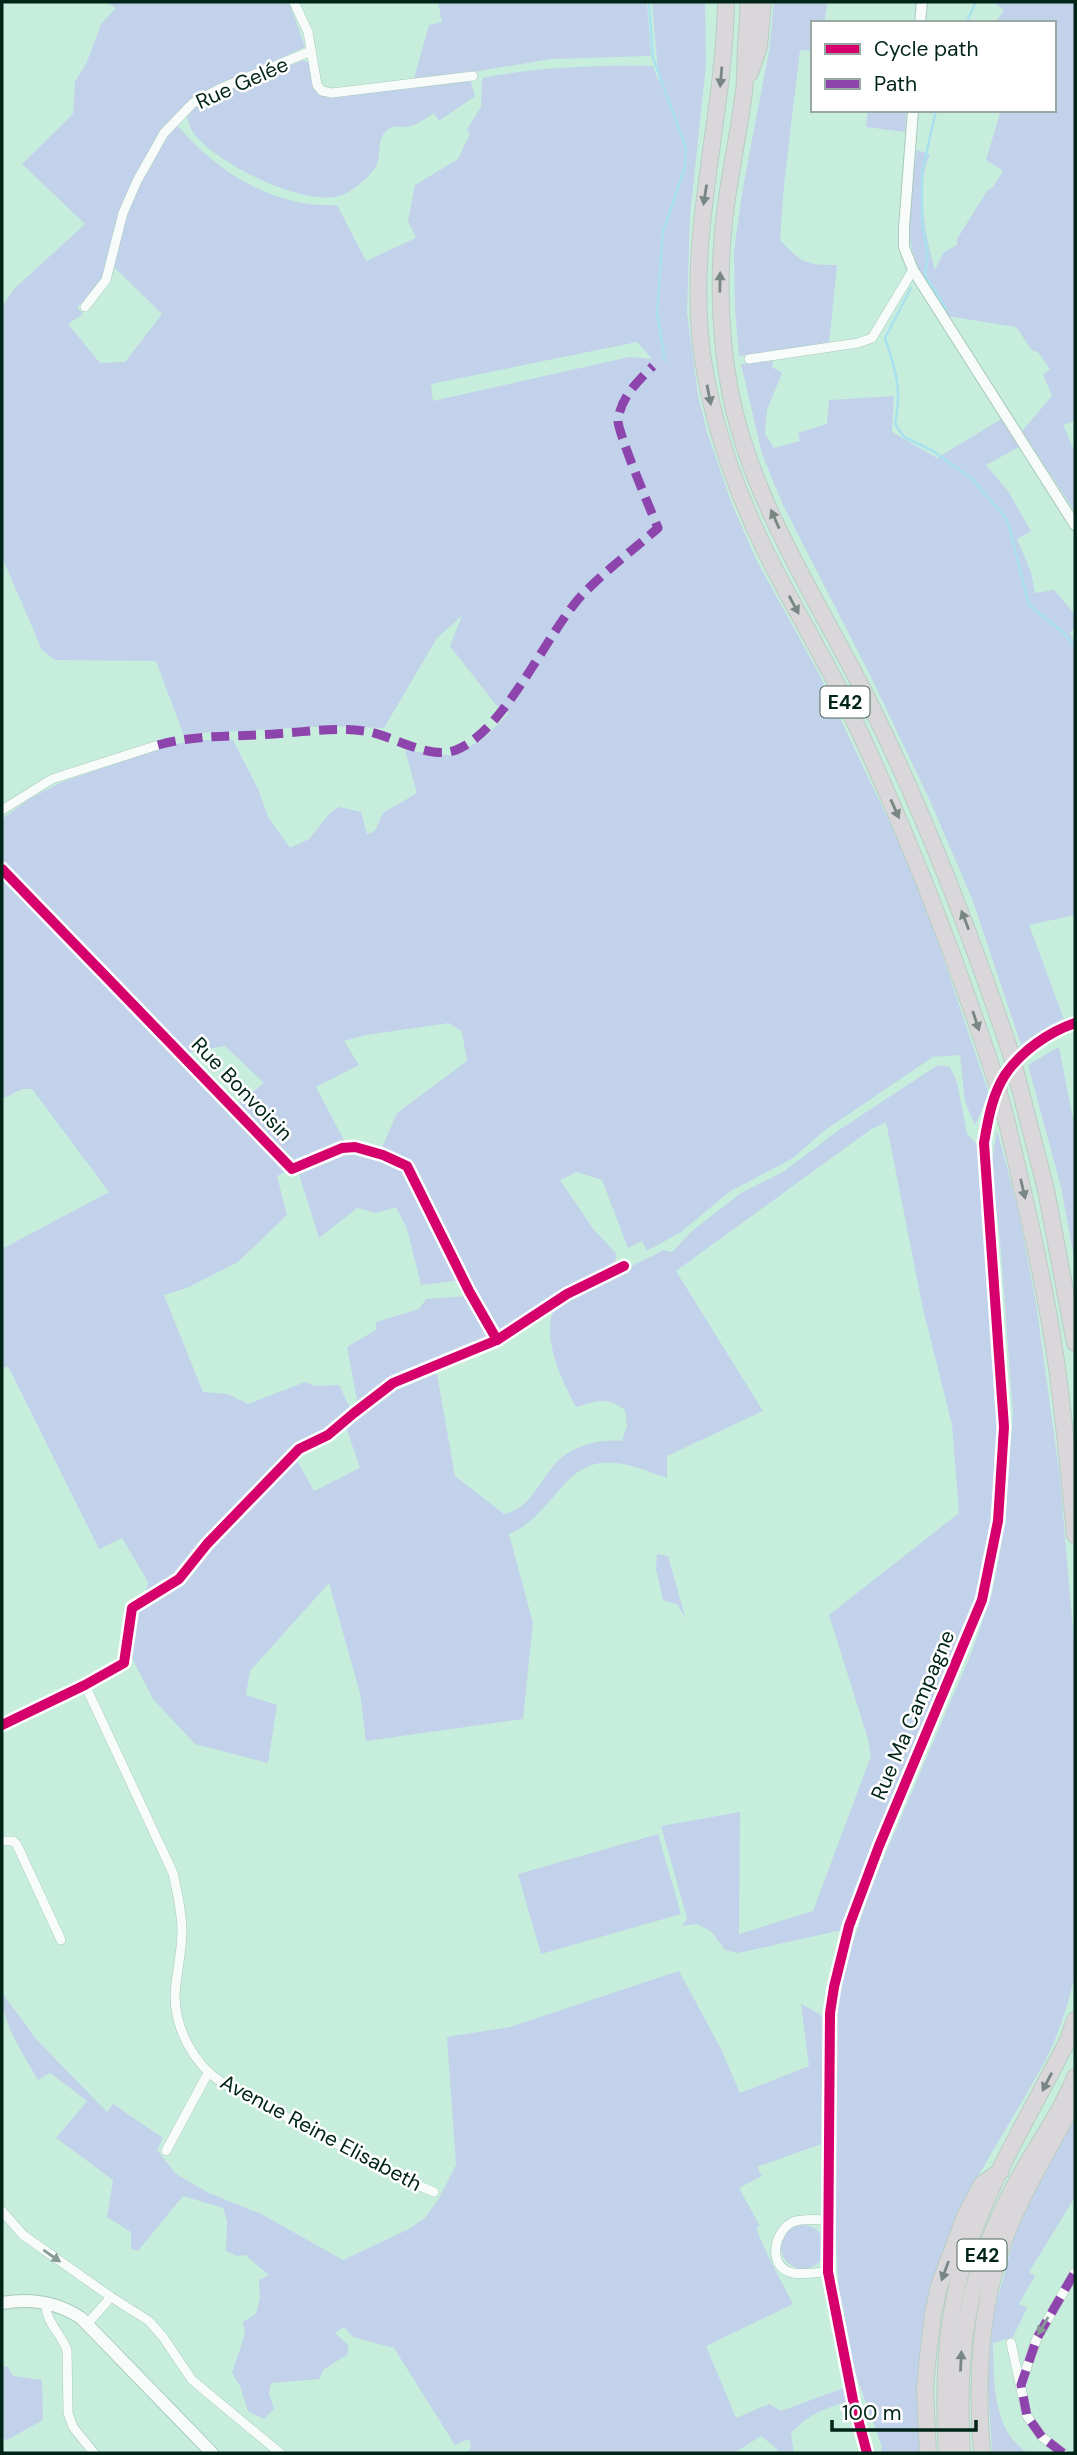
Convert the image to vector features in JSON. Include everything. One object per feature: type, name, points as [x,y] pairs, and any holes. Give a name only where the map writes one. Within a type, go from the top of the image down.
[{"type":"highway","points":[[716,2],[725,26]]},
{"type":"highway","name":"E42","points":[[726,2],[721,84],[702,211],[698,274],[702,349],[718,435],[762,545],[843,696],[909,840],[964,984],[995,1078],[1024,1193],[1050,1328],[1064,1420],[1075,1535]]},
{"type":"highway","name":"E42","points":[[748,2],[744,89],[725,213],[720,304],[730,391],[758,481],[782,535],[902,768],[968,929],[1011,1054],[1026,1108],[1046,1190],[1075,1343]]},
{"type":"highway","points":[[744,89],[759,47],[763,2]]},
{"type":"highway","name":"E42","points":[[947,2453],[946,2360],[956,2292],[975,2227],[1068,2040],[1075,2020]]},
{"type":"highway","name":"E42","points":[[962,2453],[960,2360],[966,2319],[980,2260],[1014,2186],[1075,2077]]},
{"type":"highway","points":[[982,2453],[980,2356],[993,2275],[1004,2241],[1024,2196],[1075,2099]]},
{"type":"highway","points":[[928,2453],[925,2389],[933,2314],[939,2286],[965,2216],[982,2184],[1001,2171]]},
{"type":"main road","points":[[2,2302],[27,2300],[46,2303],[65,2308],[88,2323],[212,2453]]},
{"type":"street","name":"Rue Gelée","points":[[293,2],[308,32],[317,85],[322,91],[332,93],[473,76]]},
{"type":"street","points":[[920,21],[922,2]]},
{"type":"street","name":"Rue Gelée","points":[[85,307],[106,280],[123,213],[137,181],[164,133],[193,103],[219,89],[311,51]]},
{"type":"street","points":[[913,112],[904,247],[913,270],[1075,525]]},
{"type":"street","points":[[748,359],[858,343],[872,338],[913,270]]},
{"type":"street","points":[[2,810],[51,779],[159,745]]},
{"type":"street","name":"Rue Bonvoisin","points":[[2,869],[292,1169],[342,1148],[355,1147],[407,1166],[469,1291],[497,1340]]},
{"type":"street","name":"Rue Ma Campagne","points":[[867,2453],[853,2400],[828,2272],[830,2012],[849,1926],[879,1846],[982,1600],[998,1521],[1004,1427],[984,1143],[991,1107],[1005,1075],[1029,1049],[1059,1028],[1075,1023]]},
{"type":"street","points":[[2,1725],[124,1663],[132,1608],[179,1579],[207,1544],[299,1449],[328,1435],[394,1383],[497,1340],[567,1294],[624,1266]]},
{"type":"street","name":"Avenue Reine Elisabeth","points":[[85,1685],[173,1873],[180,1903],[182,1930],[175,1993],[176,2011],[191,2050],[208,2073],[400,2177],[435,2192]]},
{"type":"street","points":[[2,1842],[13,1841],[17,1845],[61,1940]]},
{"type":"street","name":"Avenue Reine Elisabeth","points":[[166,2151],[208,2073]]},
{"type":"street","points":[[2,2211],[23,2235],[149,2321],[192,2379],[280,2453]]},
{"type":"street","points":[[827,2220],[801,2220],[785,2227],[776,2243],[775,2252],[782,2268],[792,2273],[828,2272]]},
{"type":"street","points":[[1021,2385],[1037,2338],[1075,2272]]},
{"type":"street","points":[[88,2323],[111,2297]]},
{"type":"street","points":[[46,2303],[49,2319],[67,2350],[68,2413],[74,2427],[94,2453]]},
{"type":"street","points":[[1011,2343],[1027,2416],[1042,2437],[1063,2453]]},
{"type":"shaded area","points":[[106,2],[289,2],[305,47],[194,97],[160,133],[123,206],[98,289],[77,307],[83,314],[68,324],[100,363],[125,362],[162,314],[112,265],[129,209],[144,173],[164,140],[177,125],[209,157],[248,184],[291,201],[337,205],[366,261],[416,238],[408,221],[415,185],[458,159],[470,134],[467,129],[481,107],[482,78],[525,71],[653,66],[659,83],[652,2],[705,2],[706,65],[690,216],[687,313],[698,395],[707,432],[732,504],[756,559],[818,672],[907,859],[989,1094],[975,1125],[965,1102],[960,1055],[933,1057],[825,1130],[793,1158],[729,1192],[681,1232],[647,1251],[642,1241],[628,1248],[602,1180],[577,1172],[560,1180],[594,1230],[616,1253],[615,1266],[550,1299],[498,1335],[408,1163],[381,1150],[397,1113],[467,1061],[462,1032],[449,1023],[366,1035],[344,1041],[359,1065],[316,1087],[346,1144],[299,1162],[289,1158],[237,1105],[264,1083],[225,1046],[185,1053],[2,860],[2,819],[31,798],[62,782],[168,746],[197,740],[233,740],[259,791],[268,817],[290,848],[309,839],[330,813],[339,807],[361,812],[367,834],[375,831],[383,813],[417,793],[405,750],[453,756],[483,739],[509,713],[496,705],[450,646],[462,616],[437,638],[384,728],[330,726],[184,736],[156,661],[55,660],[42,650],[2,557],[2,307],[14,289],[85,224],[22,164],[73,114],[75,82],[87,62],[101,24],[116,8]],"holes":[[[637,342],[652,359],[629,357],[433,401],[431,384]]]},
{"type":"shaded area","points":[[438,2],[647,2],[651,56],[551,59],[413,82],[429,25],[442,22]]},
{"type":"shaded area","points":[[774,2],[828,2],[824,21],[811,21],[811,51],[800,50],[780,240],[793,254],[805,261],[837,265],[829,344],[739,356],[734,251],[743,187],[769,51]]},
{"type":"shaded area","points":[[993,2],[1075,2],[1075,421],[1063,425],[1075,452],[1075,512],[1022,431],[1052,396],[1043,375],[1050,369],[1016,327],[947,316],[916,264],[910,236],[910,207],[917,150],[930,155],[923,181],[923,196],[928,243],[935,270],[943,253],[957,245],[957,239],[1003,171],[986,160],[1000,112],[1056,112],[1056,21],[996,21],[1004,10]]},
{"type":"shaded area","points":[[304,60],[311,64],[316,92],[329,98],[470,80],[475,96],[439,121],[434,113],[414,125],[389,129],[381,139],[378,162],[373,170],[365,180],[344,194],[323,198],[304,195],[260,179],[219,156],[192,130],[187,117],[192,107],[221,91]]},
{"type":"shaded area","points":[[868,112],[906,112],[905,132],[866,127]]},
{"type":"shaded area","points":[[773,361],[772,367],[782,373],[767,410],[765,434],[774,448],[800,441],[798,433],[827,424],[829,400],[894,396],[892,432],[937,458],[1003,418],[1021,446],[986,465],[1008,491],[1031,531],[1017,539],[1031,572],[1035,593],[1054,590],[1073,612],[1075,628],[1070,632],[1075,644],[1075,915],[1029,925],[1065,1022],[1021,1045],[973,901],[931,803],[870,675],[783,505],[762,454],[741,364]]},
{"type":"shaded area","points":[[2,874],[290,1169],[277,1176],[287,1215],[238,1262],[187,1288],[164,1295],[203,1392],[228,1394],[248,1404],[305,1382],[315,1386],[339,1385],[350,1408],[347,1416],[332,1429],[304,1442],[232,1511],[180,1573],[146,1595],[148,1582],[122,1538],[99,1549],[8,1366],[2,1369],[2,1249],[109,1192],[32,1089],[22,1089],[2,1099]]},
{"type":"shaded area","points":[[1059,1047],[1075,1129],[1075,1263],[1061,1187],[1028,1065]]},
{"type":"shaded area","points":[[938,1065],[950,1067],[957,1082],[967,1134],[979,1146],[1001,1403],[995,1528],[975,1605],[842,1930],[738,1953],[725,1950],[712,1932],[697,1924],[682,1926],[687,1918],[661,1826],[740,1812],[739,1934],[813,1911],[871,1756],[829,1615],[959,1513],[952,1425],[923,1309],[886,1122],[870,1130],[676,1271],[763,1411],[667,1456],[667,1478],[611,1462],[588,1466],[570,1479],[530,1521],[509,1534],[533,1623],[523,1719],[366,1741],[360,1693],[329,1583],[250,1671],[246,1695],[277,1705],[268,1763],[195,1744],[153,1699],[132,1658],[137,1614],[147,1602],[187,1578],[212,1545],[295,1457],[314,1491],[360,1468],[346,1427],[399,1384],[436,1369],[455,1476],[504,1514],[514,1511],[530,1498],[550,1470],[565,1455],[592,1443],[622,1441],[627,1426],[625,1410],[607,1401],[576,1407],[564,1384],[551,1342],[552,1315],[557,1304],[575,1292],[663,1250],[672,1252],[692,1231],[741,1193],[783,1172],[839,1130]]},
{"type":"shaded area","points":[[997,1130],[1018,1209],[1036,1303],[1060,1478],[1075,1654],[1075,1975],[1063,2019],[1050,2051],[968,2195],[941,2259],[925,2321],[921,2352],[920,2453],[881,2453],[882,2447],[853,2367],[843,2307],[839,2308],[833,2166],[836,2023],[841,1978],[872,1885],[971,1654],[992,1593],[1002,1540],[1013,1414],[1000,1240],[991,1166]]},
{"type":"shaded area","points":[[354,1150],[384,1158],[406,1170],[462,1280],[421,1285],[407,1229],[396,1207],[376,1213],[357,1208],[319,1238],[298,1171],[337,1154]]},
{"type":"shaded area","points":[[467,1296],[493,1337],[398,1376],[358,1405],[347,1347],[376,1330],[376,1322],[419,1309],[426,1299]]},
{"type":"shaded area","points":[[657,1554],[668,1556],[686,1620],[678,1605],[663,1600],[656,1569]]},
{"type":"shaded area","points":[[658,1834],[681,1914],[541,1954],[518,1874]]},
{"type":"shaded area","points":[[679,1971],[721,2049],[740,2093],[809,2066],[801,2004],[823,2016],[821,2144],[757,2167],[762,2176],[739,2188],[760,2226],[756,2228],[793,2304],[706,2346],[736,2418],[769,2404],[781,2411],[844,2388],[849,2401],[818,2412],[791,2433],[794,2453],[779,2453],[761,2436],[734,2453],[465,2453],[471,2448],[469,2439],[455,2445],[394,2348],[353,2337],[344,2327],[335,2333],[348,2345],[348,2354],[323,2370],[319,2379],[271,2383],[269,2394],[274,2409],[264,2419],[248,2411],[240,2386],[232,2373],[245,2334],[243,2322],[256,2314],[260,2297],[259,2280],[269,2275],[245,2255],[237,2256],[226,2251],[227,2221],[223,2208],[183,2196],[138,2251],[131,2249],[131,2232],[107,2217],[113,2180],[56,2138],[87,2101],[50,2073],[38,2080],[9,2027],[2,1993],[37,2040],[107,2112],[113,2104],[163,2138],[157,2150],[176,2174],[209,2193],[261,2214],[343,2260],[407,2230],[425,2218],[438,2200],[456,2165],[447,2037],[510,2027]]},
{"type":"shaded area","points":[[1075,2113],[1075,2197],[1029,2272],[1035,2276],[1019,2304],[1027,2308],[1013,2337],[993,2343],[995,2388],[1001,2418],[1007,2432],[1028,2453],[992,2453],[988,2386],[993,2315],[1018,2224],[1034,2187]]},
{"type":"shaded area","points":[[803,2225],[818,2232],[825,2247],[818,2262],[803,2269],[788,2262],[781,2247],[788,2232]]},
{"type":"shaded area","points":[[2,2366],[8,2367],[13,2376],[42,2380],[43,2420],[7,2440],[2,2438]]},
{"type":"waterway","points":[[649,2],[653,58],[686,148],[685,167],[663,232],[657,312],[665,360]]},
{"type":"waterway","points":[[967,21],[976,2]]},
{"type":"waterway","points":[[936,112],[922,173],[922,221],[928,256],[925,275],[946,309]]},
{"type":"waterway","points":[[911,288],[885,338],[897,380],[895,424],[904,437],[933,451],[971,478],[1007,519],[1029,605],[1064,633],[1075,648]]},
{"type":"marked path","points":[[158,745],[202,737],[342,730],[374,733],[422,750],[446,752],[456,750],[474,739],[508,703],[582,595],[658,528],[628,455],[618,420],[626,397],[653,366]]},
{"type":"marked path","points":[[1063,2453],[1042,2437],[1027,2416],[1021,2385],[1037,2338],[1075,2272]]},
{"type":"cycle path","points":[[2,869],[292,1169],[342,1148],[355,1147],[407,1166],[469,1291],[497,1340]]},
{"type":"cycle path","points":[[867,2453],[853,2400],[828,2272],[830,2013],[849,1926],[879,1846],[982,1600],[998,1521],[1004,1427],[984,1143],[991,1108],[1005,1075],[1019,1058],[1046,1037],[1075,1023]]},
{"type":"cycle path","points":[[2,1725],[124,1663],[132,1608],[179,1579],[207,1544],[299,1449],[328,1435],[393,1383],[497,1340],[567,1294],[624,1266]]}]
